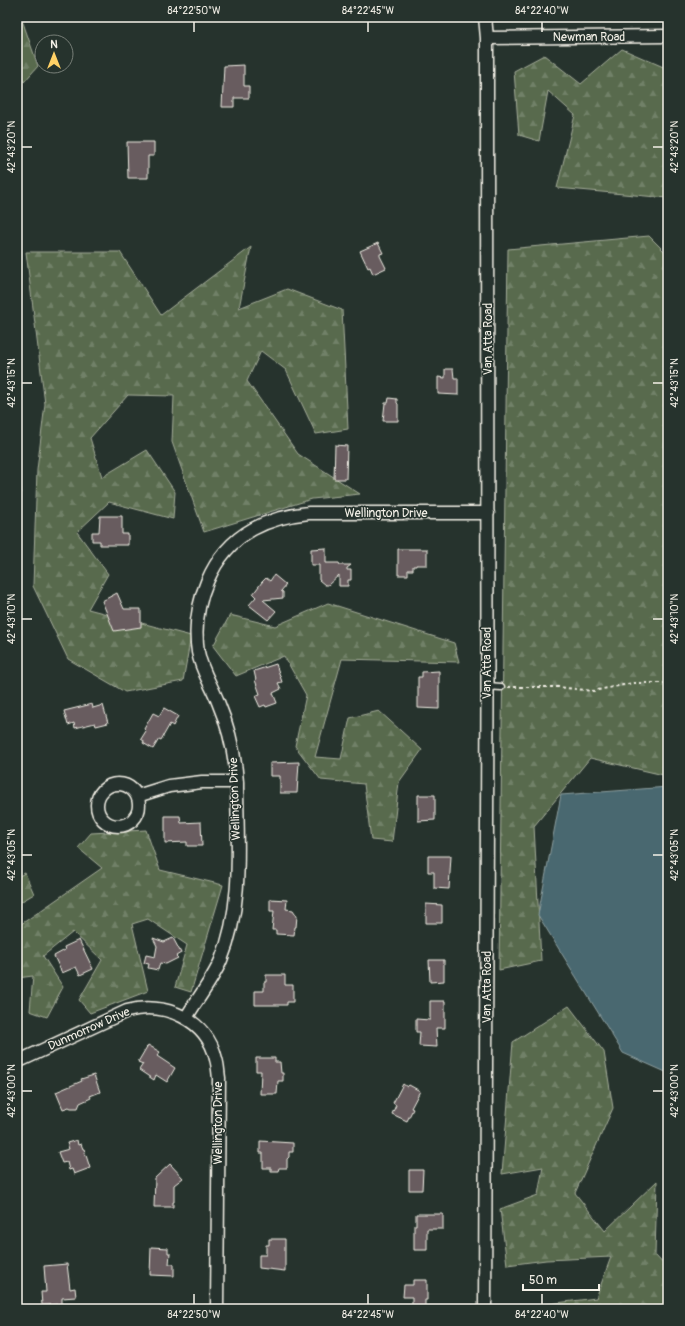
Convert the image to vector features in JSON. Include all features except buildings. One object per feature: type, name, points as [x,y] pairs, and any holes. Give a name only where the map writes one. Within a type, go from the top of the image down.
[{"type":"street","name":"Van Atta Road","points":[[485,17],[487,38],[488,513],[485,1309]]},
{"type":"street","name":"Newman Road","points":[[487,38],[668,36]]},
{"type":"street","name":"Wellington Drive","points":[[217,1309],[219,1078],[216,1059],[209,1041],[202,1032],[186,1018],[220,961],[232,925],[237,887],[237,782],[232,740],[198,652],[198,609],[203,591],[209,576],[220,559],[229,549],[244,535],[270,521],[296,514],[316,513],[488,513]]},
{"type":"street","points":[[136,796],[170,786],[202,782],[237,782]]},
{"type":"street","name":"Dunmorrow Drive","points":[[17,1062],[134,1009],[156,1008],[175,1013],[186,1018]]},
{"type":"lane","points":[[487,686],[501,687]]},
{"type":"path","points":[[501,687],[558,687],[593,691],[632,684],[668,683]]},
{"type":"green space","points":[[17,17],[21,17],[34,54],[34,71],[24,82],[17,71]]},
{"type":"green space","points":[[622,49],[668,69],[668,198],[557,188],[575,115],[548,91],[539,141],[519,135],[514,71],[544,55],[581,84]]},
{"type":"green space","points":[[649,236],[668,255],[668,776],[590,758],[534,826],[541,961],[499,970],[508,249]]},
{"type":"green space","points":[[251,247],[239,308],[287,289],[342,310],[348,429],[316,434],[286,370],[261,351],[247,381],[298,454],[360,494],[312,499],[204,532],[172,442],[174,396],[128,395],[90,438],[102,477],[147,450],[175,492],[173,519],[109,502],[77,532],[108,574],[88,609],[191,636],[183,681],[125,692],[68,659],[33,586],[37,470],[45,404],[26,252],[120,252],[161,315]]},
{"type":"green space","points":[[328,603],[454,643],[459,662],[342,659],[315,757],[341,759],[350,718],[379,711],[422,750],[399,782],[392,842],[371,840],[364,784],[321,780],[295,746],[306,695],[284,656],[236,676],[213,646],[230,615],[275,626]]},
{"type":"green space","points":[[146,830],[160,870],[223,885],[191,992],[175,987],[187,945],[148,919],[132,924],[148,991],[90,1013],[79,1000],[102,960],[73,932],[43,956],[63,987],[47,1017],[30,1011],[33,976],[17,978],[17,927],[102,868],[78,848],[91,833]]},
{"type":"green space","points":[[25,873],[34,894],[17,904],[17,877]]},
{"type":"green space","points":[[569,1006],[604,1052],[613,1108],[575,1193],[605,1231],[657,1181],[655,1255],[668,1269],[668,1309],[510,1309],[596,1298],[611,1257],[546,1260],[507,1265],[500,1209],[538,1195],[543,1167],[502,1174],[513,1042]]},
{"type":"water","points":[[17,474],[21,490],[17,534]]},
{"type":"water","points":[[668,787],[668,1073],[623,1053],[538,915],[561,795]]}]
